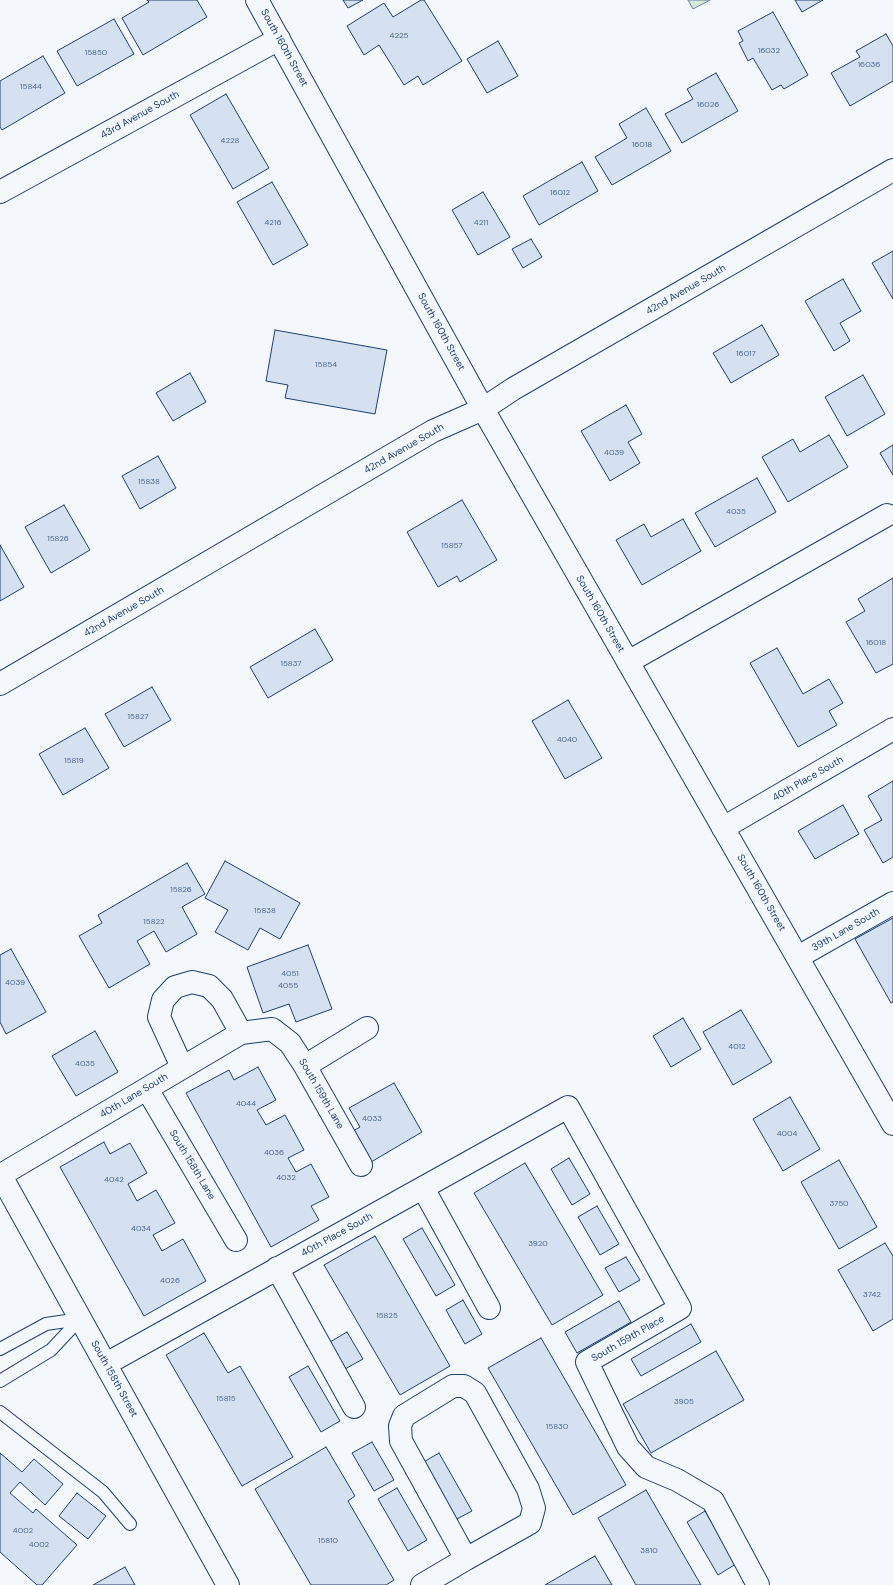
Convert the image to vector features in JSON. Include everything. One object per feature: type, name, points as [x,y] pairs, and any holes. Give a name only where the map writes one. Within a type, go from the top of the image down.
[{"type":"street","name":"South 160th Street","points":[[257,0],[483,409],[893,1124]]},
{"type":"street","name":"43rd Avenue South","points":[[0,192],[279,39]]},
{"type":"street","name":"42nd Avenue South","points":[[0,684],[433,431],[483,409],[513,389],[893,170]]},
{"type":"street","name":"South 160th Street","points":[[628,662],[887,515]]},
{"type":"street","name":"40th Place South","points":[[723,828],[893,729]]},
{"type":"street","name":"39th Lane South","points":[[798,957],[893,903]]},
{"type":"street","points":[[182,1067],[159,1017],[163,1000],[175,987],[192,982],[209,986],[222,999],[240,1033]]},
{"type":"street","points":[[305,1066],[367,1028]]},
{"type":"street","name":"South 159th Lane","points":[[272,1029],[290,1043],[305,1066],[362,1165]]},
{"type":"street","name":"40th Lane South","points":[[0,1175],[240,1033],[272,1029]]},
{"type":"street","name":"South 158th Lane","points":[[147,1089],[236,1240]]},
{"type":"street","name":"40th Place South","points":[[106,1364],[568,1107]]},
{"type":"street","name":"South 159th Place","points":[[568,1107],[680,1308],[587,1362],[628,1447],[646,1467],[677,1480],[713,1501],[758,1585]]},
{"type":"street","name":"South 158th Street","points":[[0,1175],[228,1585]]},
{"type":"street","points":[[423,1188],[489,1308]]},
{"type":"street","points":[[278,1268],[354,1407]]},
{"type":"street","points":[[422,1585],[530,1523],[534,1508],[528,1489],[475,1393],[464,1386],[452,1386],[404,1416],[400,1426],[401,1441],[466,1559]]},
{"type":"lane","points":[[0,1349],[46,1324],[80,1319]]},
{"type":"lane","points":[[0,1381],[51,1350],[80,1319]]},
{"type":"lane","points":[[0,1412],[103,1492],[130,1524]]},
{"type":"shaded area","points":[[688,0],[710,0],[693,9]]},
{"type":"building","points":[[147,0],[197,0],[207,17],[143,55],[122,18],[149,2]]},
{"type":"building","points":[[343,0],[363,0],[348,8]]},
{"type":"building","points":[[421,0],[424,0],[462,61],[423,85],[418,76],[404,85],[379,45],[364,55],[347,26],[384,3],[393,17]]},
{"type":"building","points":[[795,0],[823,0],[802,12]]},
{"type":"building","points":[[773,12],[808,75],[784,89],[781,85],[772,90],[753,58],[748,61],[739,43],[743,41],[738,31]]},
{"type":"building","points":[[114,19],[134,54],[77,86],[57,51]]},
{"type":"building","points":[[886,34],[893,46],[893,81],[850,106],[831,73],[860,57],[856,51]]},
{"type":"building","points":[[498,41],[518,76],[487,93],[467,59]]},
{"type":"building","points":[[43,56],[65,93],[2,130],[0,127],[0,81]]},
{"type":"building","points":[[716,73],[738,111],[682,143],[665,114],[693,99],[687,89]]},
{"type":"building","points":[[226,94],[269,168],[233,189],[190,115]]},
{"type":"building","points":[[646,108],[671,151],[612,185],[595,157],[627,138],[619,124]]},
{"type":"building","points":[[582,162],[598,191],[539,225],[523,196]]},
{"type":"building","points":[[272,182],[308,245],[273,265],[237,202]]},
{"type":"building","points":[[483,192],[510,237],[478,255],[452,210]]},
{"type":"building","points":[[531,239],[542,257],[523,268],[512,249]]},
{"type":"building","points":[[893,251],[893,299],[872,263]]},
{"type":"building","points":[[843,279],[861,311],[840,323],[850,341],[834,351],[805,301]]},
{"type":"building","points":[[762,325],[779,355],[731,383],[713,353]]},
{"type":"building","points":[[275,330],[387,350],[375,414],[285,398],[288,385],[266,381]]},
{"type":"building","points":[[190,373],[206,402],[173,421],[156,393]]},
{"type":"building","points":[[863,375],[885,414],[847,436],[825,397]]},
{"type":"building","points":[[626,405],[642,434],[628,442],[640,463],[610,481],[581,431]]},
{"type":"building","points":[[829,435],[848,467],[788,502],[762,457],[793,439],[800,452]]},
{"type":"building","points":[[893,445],[893,475],[880,453]]},
{"type":"building","points":[[158,456],[176,488],[140,509],[122,476]]},
{"type":"building","points":[[757,478],[776,512],[715,547],[695,513]]},
{"type":"building","points":[[462,500],[497,560],[460,582],[457,576],[438,587],[407,532]]},
{"type":"building","points":[[64,505],[90,550],[51,573],[25,527]]},
{"type":"building","points":[[683,519],[701,551],[642,585],[616,540],[644,524],[651,537]]},
{"type":"building","points":[[0,545],[24,587],[0,601]]},
{"type":"building","points":[[893,578],[893,664],[876,673],[846,622],[865,611],[858,599]]},
{"type":"building","points":[[315,629],[333,660],[268,698],[250,667]]},
{"type":"building","points":[[777,648],[803,694],[829,679],[843,703],[829,711],[837,725],[798,747],[750,663]]},
{"type":"building","points":[[152,687],[171,720],[124,747],[105,714]]},
{"type":"building","points":[[568,700],[602,758],[565,779],[532,721]]},
{"type":"building","points":[[85,728],[109,768],[63,795],[39,754]]},
{"type":"building","points":[[893,781],[893,857],[883,863],[864,830],[882,820],[868,796]]},
{"type":"building","points":[[843,805],[859,834],[815,859],[798,831]]},
{"type":"building","points":[[225,861],[300,903],[280,939],[260,928],[248,950],[215,932],[228,910],[205,898]]},
{"type":"building","points":[[187,863],[205,894],[182,907],[197,934],[166,952],[154,931],[137,941],[150,964],[109,988],[79,936],[102,923],[98,915]]},
{"type":"building","points":[[893,918],[893,1002],[891,1003],[855,939]]},
{"type":"building","points":[[308,945],[332,1009],[296,1022],[289,1004],[263,1013],[247,967]]},
{"type":"building","points":[[11,949],[46,1012],[6,1034],[0,1022],[0,955]]},
{"type":"building","points":[[741,1010],[772,1062],[733,1085],[703,1032]]},
{"type":"building","points":[[683,1018],[701,1049],[671,1067],[653,1036]]},
{"type":"building","points":[[95,1031],[118,1072],[76,1096],[52,1056]]},
{"type":"building","points":[[258,1067],[276,1100],[257,1110],[266,1125],[285,1115],[304,1150],[288,1158],[296,1172],[311,1164],[329,1197],[311,1206],[319,1220],[271,1247],[186,1093],[229,1070],[234,1080]]},
{"type":"building","points":[[394,1083],[422,1132],[366,1165],[348,1134],[360,1127],[349,1108]]},
{"type":"building","points":[[790,1097],[820,1149],[783,1171],[753,1119]]},
{"type":"building","points":[[104,1142],[110,1154],[130,1143],[147,1173],[128,1184],[137,1201],[156,1190],[175,1223],[153,1235],[162,1251],[183,1239],[206,1281],[144,1316],[60,1167]]},
{"type":"building","points":[[569,1158],[590,1194],[572,1205],[551,1169]]},
{"type":"building","points":[[839,1160],[877,1227],[839,1249],[801,1182]]},
{"type":"building","points":[[525,1163],[603,1295],[552,1325],[474,1193]]},
{"type":"building","points":[[597,1206],[619,1244],[600,1255],[578,1217]]},
{"type":"building","points":[[422,1228],[455,1285],[436,1296],[403,1239]]},
{"type":"building","points":[[375,1236],[450,1366],[400,1395],[324,1265]]},
{"type":"building","points":[[885,1243],[893,1256],[893,1319],[873,1331],[838,1270]]},
{"type":"building","points":[[626,1257],[640,1280],[619,1292],[605,1268]]},
{"type":"building","points":[[463,1300],[482,1334],[465,1344],[446,1310]]},
{"type":"building","points":[[619,1301],[631,1322],[577,1353],[565,1332]]},
{"type":"building","points":[[691,1324],[701,1342],[641,1376],[631,1359]]},
{"type":"building","points":[[347,1332],[363,1359],[345,1369],[330,1342]]},
{"type":"building","points":[[204,1333],[228,1373],[240,1366],[293,1457],[242,1486],[166,1355]]},
{"type":"building","points":[[541,1338],[626,1485],[573,1515],[488,1368]]},
{"type":"building","points":[[716,1351],[744,1400],[651,1453],[623,1404]]},
{"type":"building","points":[[308,1366],[340,1421],[321,1432],[289,1377]]},
{"type":"building","points":[[372,1442],[394,1480],[374,1491],[352,1453]]},
{"type":"building","points":[[326,1447],[355,1496],[348,1501],[394,1580],[386,1585],[311,1585],[255,1489]]},
{"type":"building","points":[[0,1453],[22,1472],[34,1459],[63,1484],[45,1505],[20,1482],[10,1493],[33,1513],[36,1509],[77,1545],[42,1585],[37,1585],[0,1552]]},
{"type":"building","points":[[439,1453],[472,1511],[455,1520],[422,1463]]},
{"type":"building","points":[[397,1488],[427,1540],[408,1551],[378,1499]]},
{"type":"building","points":[[646,1490],[701,1585],[636,1585],[598,1518]]},
{"type":"building","points":[[77,1493],[106,1516],[88,1539],[59,1516]]},
{"type":"building","points":[[705,1511],[736,1564],[718,1575],[687,1522]]},
{"type":"building","points":[[595,1556],[612,1585],[545,1585]]},
{"type":"building","points":[[125,1567],[135,1585],[93,1585]]}]
